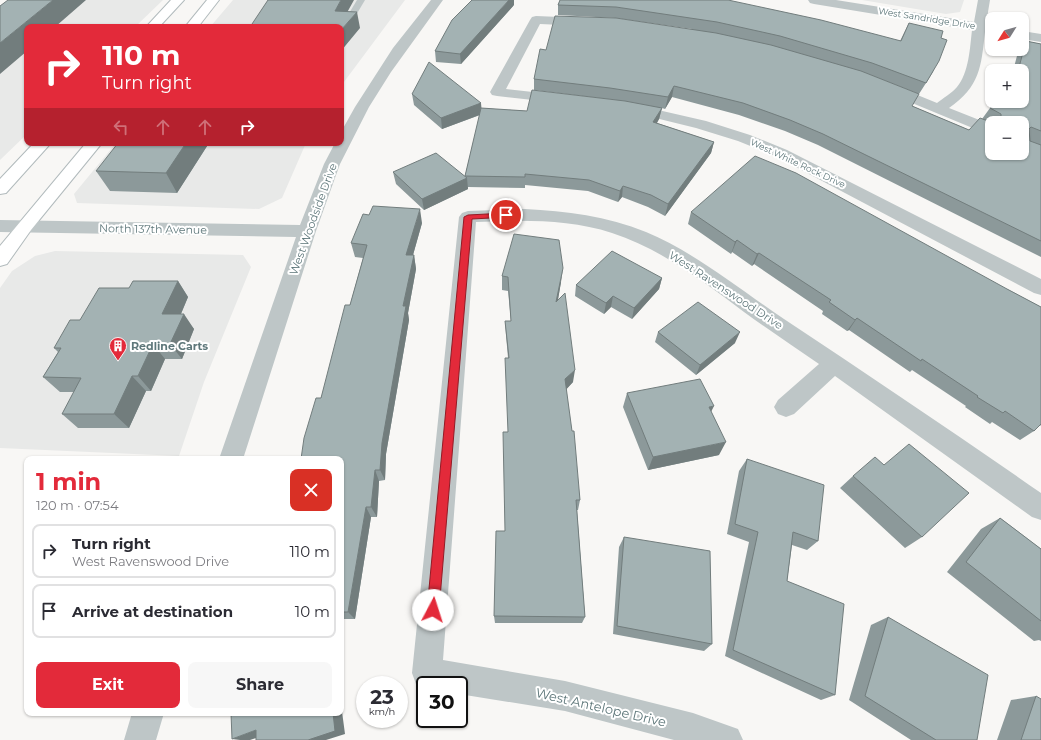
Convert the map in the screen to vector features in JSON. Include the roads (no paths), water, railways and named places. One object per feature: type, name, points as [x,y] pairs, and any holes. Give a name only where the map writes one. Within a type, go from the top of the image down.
[{"type":"main road","points":[[155,24],[178,0]]},
{"type":"main road","points":[[193,24],[213,0]]},
{"type":"main road","points":[[0,189],[40,146]]},
{"type":"main road","points":[[0,259],[25,226],[92,146]]},
{"type":"street","name":"West Woodside Drive","points":[[344,141],[362,107],[398,51],[430,11],[436,0]]},
{"type":"street","name":"West Sandridge Drive","points":[[814,0],[985,28]]},
{"type":"street","points":[[939,108],[964,89],[972,75],[985,28],[979,16],[984,0]]},
{"type":"street","points":[[574,101],[497,92],[536,20],[599,22]]},
{"type":"street","points":[[1029,35],[1041,38]]},
{"type":"street","points":[[875,83],[985,128]]},
{"type":"street","name":"West White Rock Drive","points":[[620,106],[700,124],[744,138],[781,153],[1041,288]]},
{"type":"street","name":"West Woodside Drive","points":[[231,456],[307,231],[332,164],[341,146]]},
{"type":"street","name":"West Ravenswood Drive","points":[[468,217],[519,214],[541,215],[594,223],[620,229],[647,240],[680,258],[835,363],[1041,508]]},
{"type":"street","name":"West Antelope Drive","points":[[468,217],[427,673],[564,696],[693,729],[727,740]]},
{"type":"street","name":"North 137th Avenue","points":[[0,226],[307,231]]},
{"type":"street","points":[[786,406],[835,363]]},
{"type":"street","points":[[140,740],[147,716]]},
{"type":"lane","points":[[349,20],[361,0]]},
{"type":"place","name":"Redline Carts","points":[[118,361]]}]
